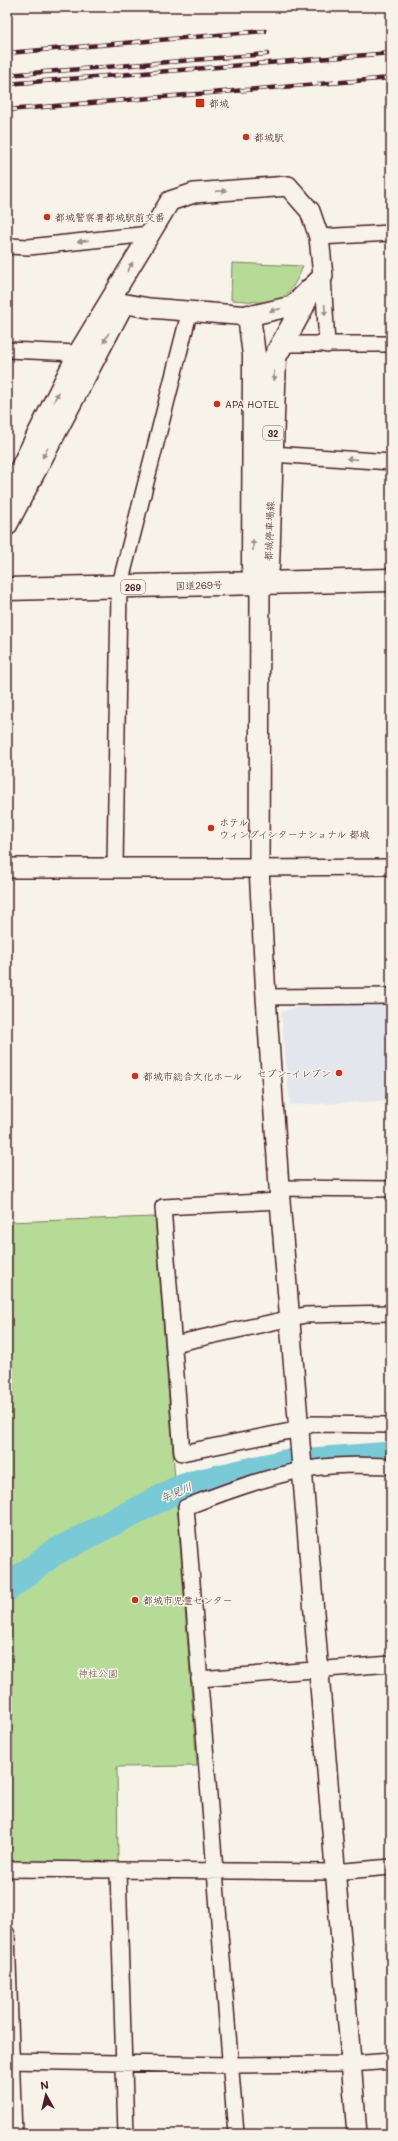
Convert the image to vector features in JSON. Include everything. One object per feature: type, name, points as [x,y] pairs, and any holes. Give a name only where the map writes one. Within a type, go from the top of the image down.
[{"type":"main road","name":"都城停車場線","points":[[260,583],[268,567],[275,357],[317,283]]},
{"type":"main road","name":"都城停車場線","points":[[248,316],[254,355],[253,567],[260,583]]},
{"type":"main road","name":"国道269号","points":[[7,589],[119,588],[391,580]]},
{"type":"street","points":[[7,526],[117,303],[149,234],[170,201],[194,193],[288,186],[310,211],[319,237],[317,283],[328,345]]},
{"type":"street","points":[[319,237],[391,233]]},
{"type":"street","points":[[7,246],[29,247],[149,234]]},
{"type":"street","points":[[117,303],[149,308],[190,310],[248,316],[292,306],[317,283]]},
{"type":"street","points":[[7,494],[78,353],[117,303]]},
{"type":"street","points":[[115,868],[119,588],[190,310]]},
{"type":"street","points":[[282,344],[391,344]]},
{"type":"street","points":[[7,350],[78,353]]},
{"type":"street","points":[[272,454],[391,462]]},
{"type":"street","points":[[260,583],[259,868],[266,997],[280,1194],[300,1429],[334,1872],[357,2134]]},
{"type":"street","points":[[7,868],[391,867]]},
{"type":"street","points":[[266,997],[391,996]]},
{"type":"street","points":[[391,1189],[280,1194],[163,1207],[182,1453],[300,1429],[312,1424],[391,1425]]},
{"type":"street","points":[[174,1344],[291,1317],[305,1315],[391,1313]]},
{"type":"street","points":[[236,2134],[186,1507],[230,1489],[303,1470],[365,1465],[391,1466]]},
{"type":"street","points":[[200,1679],[318,1671],[391,1664]]},
{"type":"street","points":[[7,1869],[334,1872],[391,1867]]},
{"type":"street","points":[[118,1871],[126,2134]]},
{"type":"street","points":[[7,1934],[9,2061],[14,2134]]},
{"type":"street","points":[[9,2061],[124,2061],[230,2065],[351,2064],[391,2061]]},
{"type":"shaded area","points":[[391,1002],[391,1101],[290,1105],[281,1012],[297,1007]]},
{"type":"green space","points":[[232,263],[303,266],[290,291],[283,297],[276,301],[257,302],[231,300]]},
{"type":"green space","name":"神柱公園","points":[[155,1217],[197,1766],[117,1767],[118,1863],[7,1864],[7,1222]]},
{"type":"waterway","name":"年見川","points":[[7,1588],[53,1553],[184,1486],[285,1463],[391,1455]]},
{"type":"railway","points":[[7,53],[265,31]]},
{"type":"railway","points":[[7,84],[391,53]]},
{"type":"railway","points":[[7,75],[267,54]]},
{"type":"railway","points":[[7,110],[391,78]]},
{"type":"place","name":"都城","points":[[200,103]]},
{"type":"place","name":"都城駅","points":[[246,137]]},
{"type":"place","name":"都城警察署都城駅前交番","points":[[47,217]]},
{"type":"place","name":"APA HOTEL","points":[[217,404]]},
{"type":"place","name":"ホテル ウィングインターナショナル 都城","points":[[211,828]]},
{"type":"place","name":"セブン-イレブン","points":[[339,1073]]},
{"type":"place","name":"都城市総合文化ホール","points":[[135,1076]]},
{"type":"place","name":"都城市児童センター","points":[[135,1600]]}]
